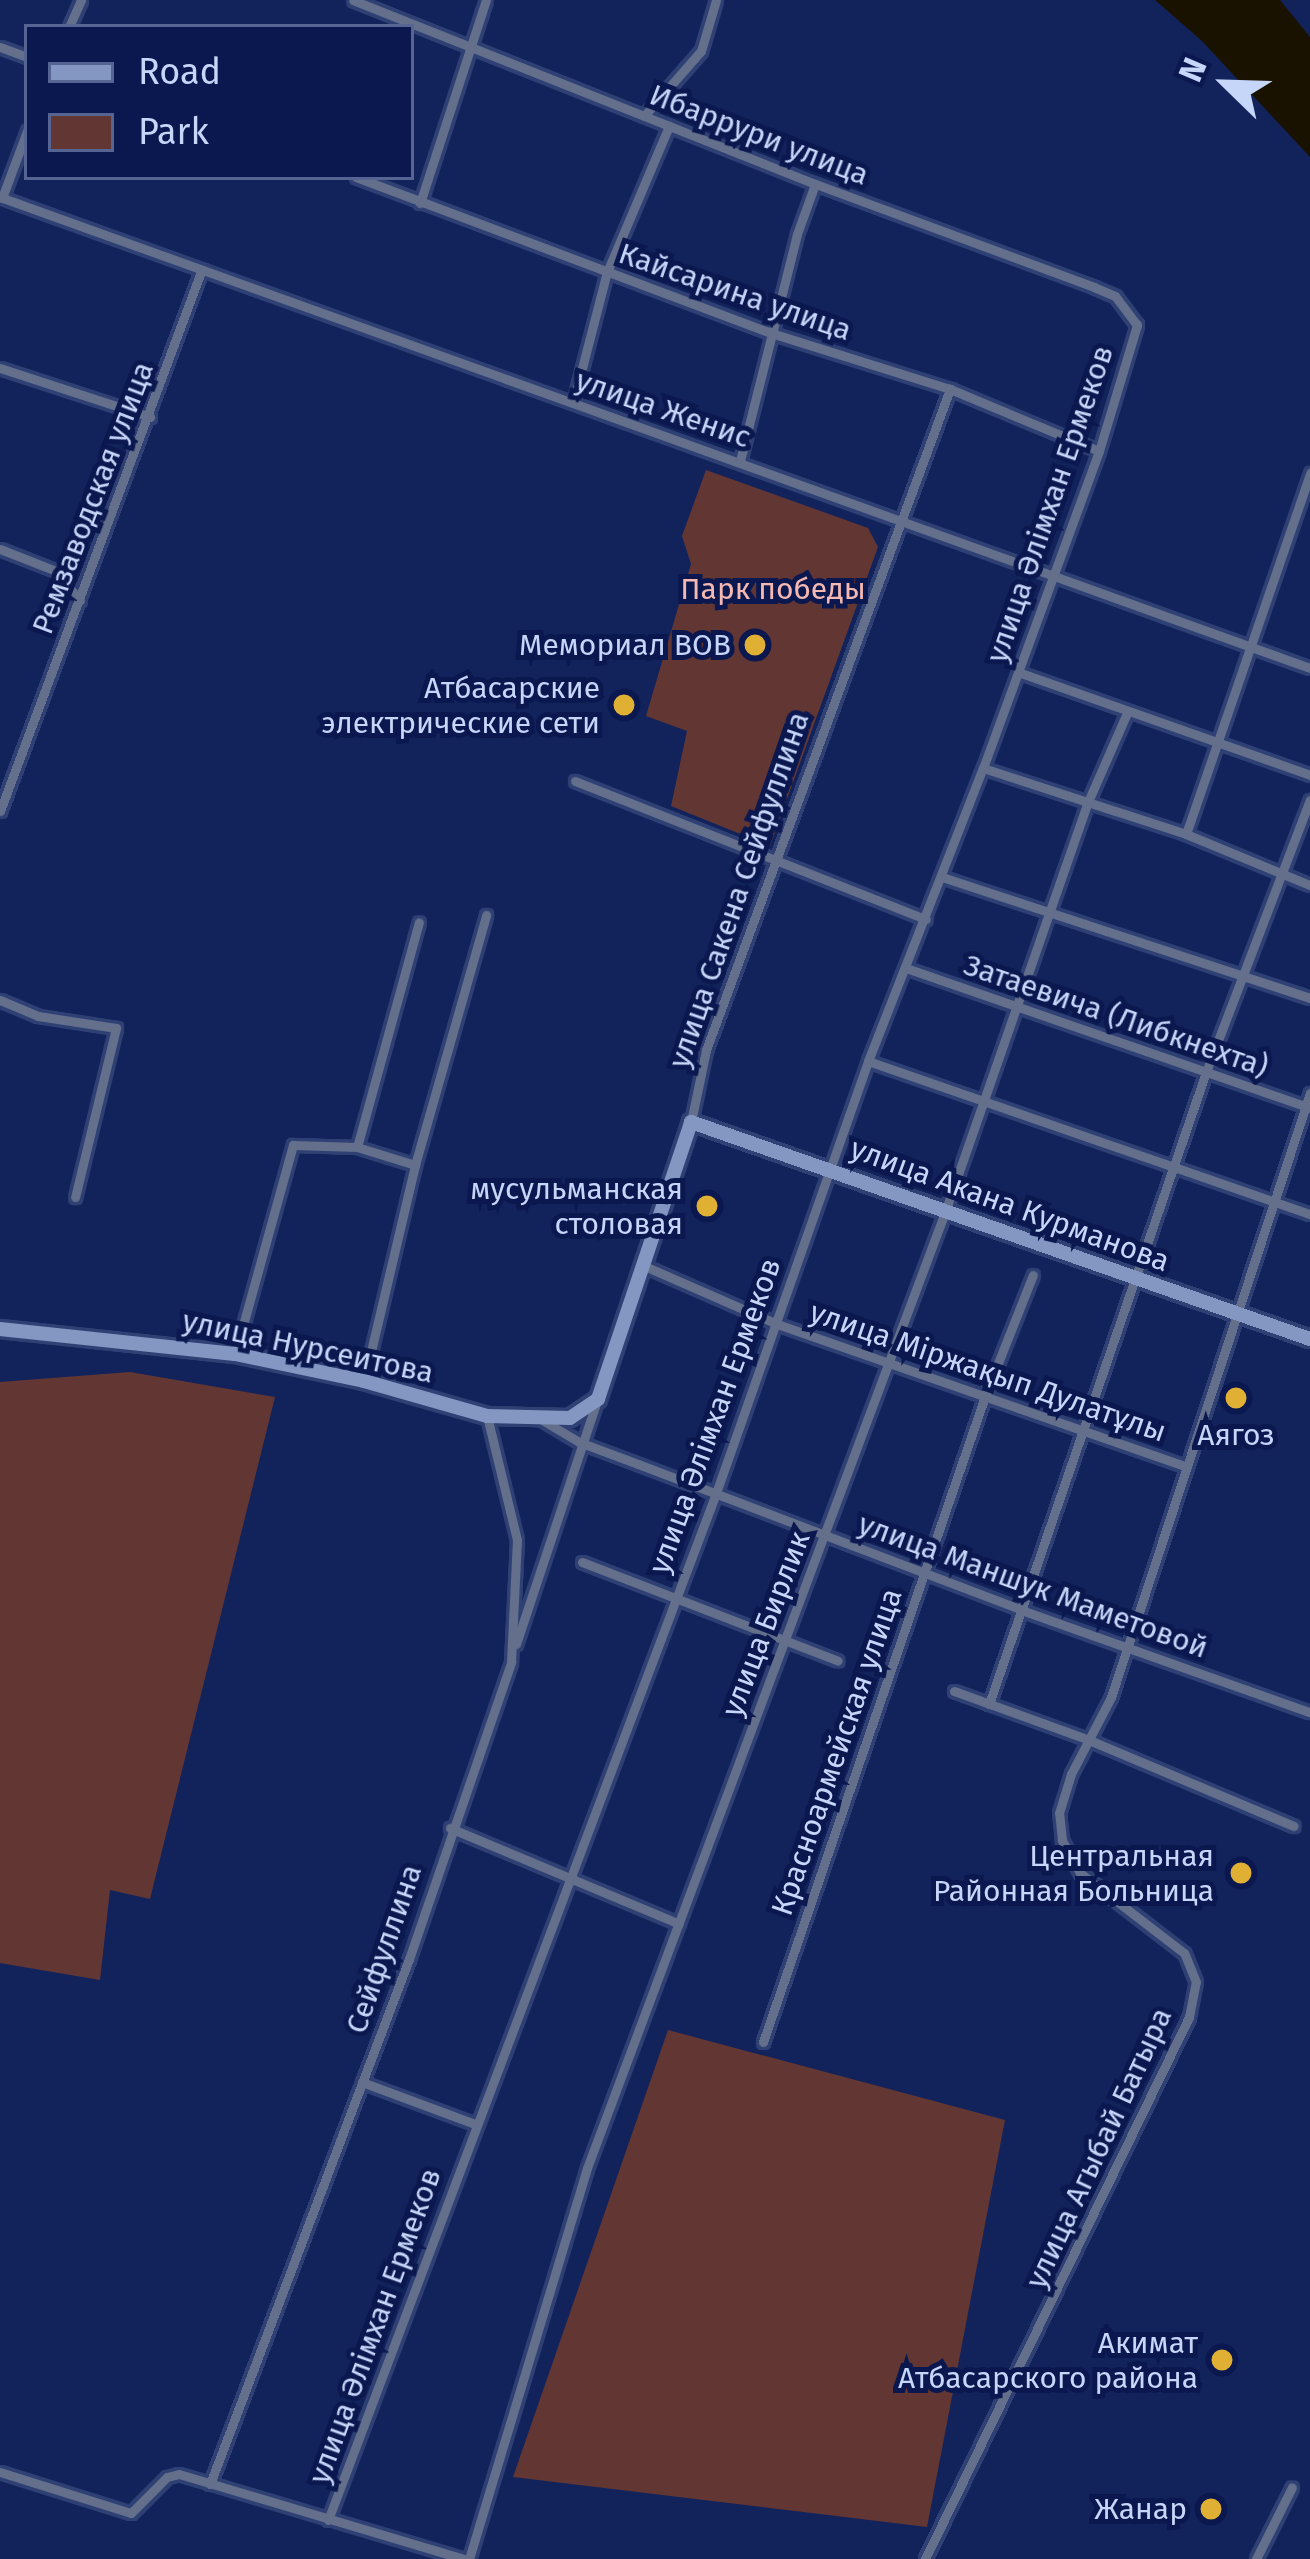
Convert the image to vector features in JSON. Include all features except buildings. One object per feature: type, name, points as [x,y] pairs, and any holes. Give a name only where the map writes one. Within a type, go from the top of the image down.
[{"type":"main road","name":"улица Акана Курманова","points":[[692,1122],[1310,1340]]},
{"type":"main road","name":"улица Сакена Сейфуллина","points":[[598,1399],[692,1122]]},
{"type":"main road","name":"улица Нурсеитова","points":[[0,1329],[236,1354],[364,1381],[487,1416],[569,1418],[598,1399]]},
{"type":"street","name":"Ибаррури улица","points":[[353,0],[412,24]]},
{"type":"street","points":[[420,203],[486,0]]},
{"type":"street","points":[[644,116],[700,52],[716,0]]},
{"type":"street","name":"Ибаррури улица","points":[[414,25],[815,184],[1115,296],[1137,325]]},
{"type":"street","points":[[573,404],[607,272],[669,126]]},
{"type":"street","points":[[1,198],[24,139]]},
{"type":"street","name":"Кайсарина улица","points":[[363,180],[771,333],[950,389],[1099,451]]},
{"type":"street","points":[[740,461],[815,184]]},
{"type":"street","name":"улица Женис","points":[[1,198],[1310,668]]},
{"type":"street","name":"Ремзаводская улица","points":[[0,812],[202,269]]},
{"type":"street","name":"улица Әлімхан Ермеков","points":[[328,2520],[716,1493],[868,1061],[983,769],[1099,451],[1137,325]]},
{"type":"street","points":[[0,368],[150,417]]},
{"type":"street","name":"улица Сакена Сейфуллина","points":[[692,1122],[706,1050],[950,389]]},
{"type":"street","points":[[1186,834],[1310,473]]},
{"type":"street","points":[[0,549],[56,571],[80,601]]},
{"type":"street","points":[[1018,672],[1310,775]]},
{"type":"street","name":"улица Бирлик","points":[[466,2559],[587,2168],[945,1213],[980,1100],[1087,805],[1127,713]]},
{"type":"street","points":[[983,769],[1186,834],[1310,885]]},
{"type":"street","points":[[575,781],[776,856],[926,919]]},
{"type":"street","points":[[988,1704],[1024,1611],[1081,1430],[1206,1072],[1310,800]]},
{"type":"street","points":[[942,877],[1048,916],[1310,998]]},
{"type":"street","points":[[364,1381],[415,1165],[486,915]]},
{"type":"street","points":[[357,1147],[419,922]]},
{"type":"street","name":"Затаевича (Либкнехта)","points":[[906,968],[1014,1010],[1308,1108]]},
{"type":"street","points":[[0,1000],[38,1016],[116,1028],[75,1197]]},
{"type":"street","points":[[868,1061],[1310,1214]]},
{"type":"street","name":"улица Агыбай Батыра","points":[[925,2559],[997,2420],[1194,1999],[1196,1982],[1184,1953],[1080,1873],[1062,1840],[1063,1793],[1129,1646],[1310,1093]]},
{"type":"street","points":[[236,1354],[292,1145],[357,1147],[415,1165]]},
{"type":"street","name":"улица Міржақып Дулатұлы","points":[[641,1265],[777,1324],[1186,1467]]},
{"type":"street","name":"Красноармейская улица","points":[[763,2042],[985,1396],[1033,1275]]},
{"type":"street","name":"улица Сакена Сейфуллина","points":[[511,1662],[579,1442],[598,1399]]},
{"type":"street","name":"Сейфуллина","points":[[210,2484],[409,1958],[511,1662],[517,1540],[487,1416]]},
{"type":"street","name":"улица Маншук Маметовой","points":[[542,1420],[579,1442],[1024,1611],[1310,1712]]},
{"type":"street","points":[[582,1562],[785,1636],[838,1661]]},
{"type":"street","points":[[954,1691],[1089,1740],[1294,1826]]},
{"type":"street","points":[[450,1828],[679,1924]]},
{"type":"street","points":[[362,2082],[476,2124]]},
{"type":"street","points":[[0,2472],[131,2513],[167,2477],[179,2474],[466,2559]]},
{"type":"street","points":[[1256,2559],[1292,2487]]},
{"type":"green space","name":"Парк победы","points":[[706,470],[868,528],[878,547],[770,846],[671,806],[687,731],[646,716],[691,564],[682,536]]},
{"type":"green space","points":[[130,1372],[275,1397],[150,1899],[110,1890],[100,1980],[0,1963],[0,1382]]},
{"type":"green space","points":[[668,2030],[1005,2120],[927,2527],[513,2477]]},
{"type":"shaded area","points":[[1155,0],[1280,0],[1310,37],[1310,157],[1202,41]]},
{"type":"place","name":"Мемориал ВОВ","points":[[755,645]]},
{"type":"place","name":"Атбасарские электрические сети","points":[[624,705]]},
{"type":"place","name":"мусульманская столовая","points":[[707,1206]]},
{"type":"place","name":"Аягоз","points":[[1236,1398]]},
{"type":"place","name":"Центральная Районная Больница","points":[[1241,1873]]},
{"type":"place","name":"Акимат Атбасарского района","points":[[1222,2360]]},
{"type":"place","name":"Жанар","points":[[1211,2509]]}]
